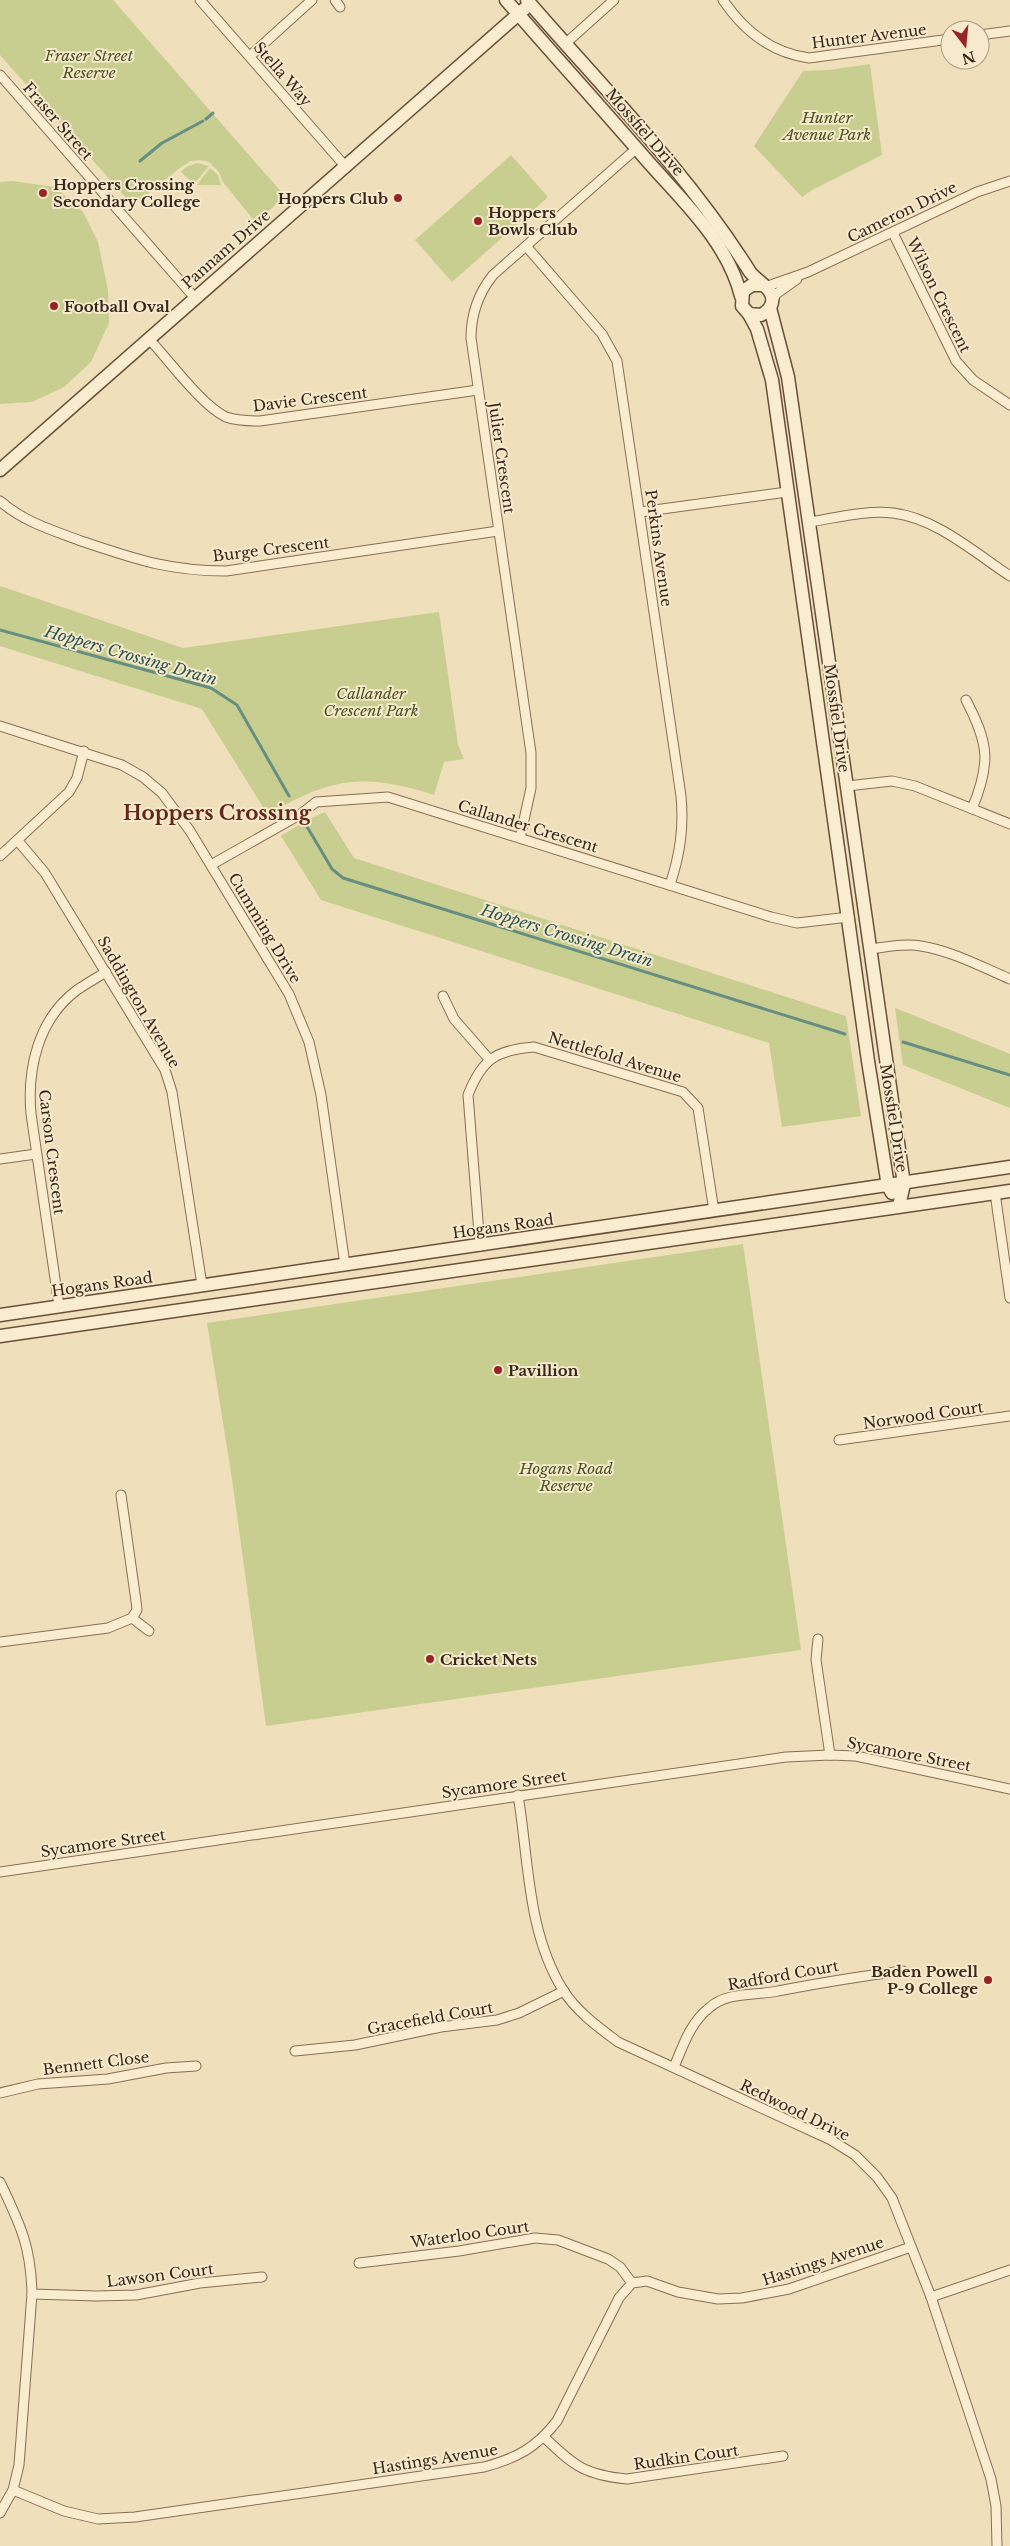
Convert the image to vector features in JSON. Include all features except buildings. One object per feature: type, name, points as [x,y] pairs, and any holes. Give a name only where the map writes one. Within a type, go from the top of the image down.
[{"type":"street","name":"Stella Way","points":[[200,0],[345,166]]},
{"type":"street","points":[[250,56],[312,0]]},
{"type":"street","name":"Mossfiel Drive","points":[[506,0],[717,241],[736,278],[741,296]]},
{"type":"street","points":[[554,54],[614,0]]},
{"type":"street","name":"Hunter Avenue","points":[[723,0],[755,36],[781,53],[796,56],[809,58],[940,41]]},
{"type":"street","name":"Mossfiel Drive","points":[[528,2],[695,191],[764,286]]},
{"type":"street","name":"Pannam Drive","points":[[0,470],[519,14],[528,2]]},
{"type":"street","points":[[990,34],[1010,31]]},
{"type":"street","name":"Fraser Street","points":[[0,75],[195,298]]},
{"type":"street","points":[[637,148],[648,139]]},
{"type":"street","name":"Julier Crescent","points":[[520,838],[531,788],[531,753],[478,390],[472,338],[474,312],[479,297],[492,275],[637,148]]},
{"type":"street","name":"Cameron Drive","points":[[764,286],[808,272],[977,192],[1010,181]]},
{"type":"street","name":"Wilson Crescent","points":[[893,233],[956,361],[973,380],[1010,404]]},
{"type":"street","name":"Perkins Avenue","points":[[526,246],[602,334],[614,352],[620,374],[682,806],[683,834],[680,856],[670,885]]},
{"type":"street","name":"Cameron Drive","points":[[771,306],[776,294],[808,272]]},
{"type":"street","points":[[757,284],[764,286],[771,294],[771,306],[761,315],[749,314],[742,306],[741,296],[747,287],[757,284]]},
{"type":"street","name":"Mossfiel Drive","points":[[771,306],[788,377],[866,915],[904,1184],[899,1206]]},
{"type":"street","name":"Mossfiel Drive","points":[[749,314],[757,329],[772,380],[888,1186],[899,1206]]},
{"type":"street","name":"Davie Crescent","points":[[149,339],[210,407],[227,418],[244,421],[260,421],[478,390]]},
{"type":"street","points":[[640,512],[803,490]]},
{"type":"street","name":"Burge Crescent","points":[[0,501],[14,513],[33,524],[143,562],[193,571],[226,571],[498,532]]},
{"type":"street","points":[[792,524],[874,513],[893,514],[920,520],[948,535],[1010,576]]},
{"type":"street","points":[[966,700],[981,732],[986,770],[984,781],[972,809]]},
{"type":"street","name":"Cumming Drive","points":[[0,726],[84,751],[122,765],[143,777],[162,793],[176,811],[211,865],[289,994],[309,1042],[321,1095],[345,1265]]},
{"type":"street","points":[[0,856],[69,792],[77,778],[84,751]]},
{"type":"street","points":[[830,789],[892,781],[915,786],[1010,824]]},
{"type":"street","name":"Callander Crescent","points":[[211,865],[301,814],[316,802],[346,798],[388,798],[771,917],[797,923],[849,917]]},
{"type":"street","name":"Saddington Avenue","points":[[18,841],[45,873],[165,1070],[172,1092],[202,1286]]},
{"type":"street","points":[[849,917],[866,915]]},
{"type":"street","points":[[854,952],[904,945],[921,946],[943,951],[1010,979]]},
{"type":"street","name":"Carson Crescent","points":[[60,1306],[36,1154],[29,1092],[34,1053],[51,1016],[63,1002],[77,990],[106,972]]},
{"type":"street","points":[[443,996],[454,1019],[488,1059],[475,1076],[468,1095],[480,1246]]},
{"type":"street","name":"Nettlefold Avenue","points":[[488,1059],[510,1049],[534,1046],[683,1092],[698,1108],[714,1212]]},
{"type":"street","points":[[0,1159],[36,1154]]},
{"type":"street","name":"Hogans Road","points":[[0,1315],[714,1212],[1010,1167]]},
{"type":"street","points":[[0,1336],[1010,1191]]},
{"type":"street","points":[[995,1193],[1010,1298]]},
{"type":"street","points":[[345,1265],[346,1285]]},
{"type":"street","points":[[236,1281],[247,1302]]},
{"type":"street","name":"Norwood Court","points":[[839,1440],[1010,1416]]},
{"type":"street","points":[[0,1642],[108,1628],[132,1618],[136,1613],[136,1601],[121,1495]]},
{"type":"street","points":[[132,1618],[149,1631]]},
{"type":"street","points":[[818,1639],[816,1660],[830,1754]]},
{"type":"street","name":"Sycamore Street","points":[[0,1872],[786,1757],[830,1754],[886,1762],[1010,1789]]},
{"type":"street","name":"Redwood Drive","points":[[518,1795],[536,1924],[549,1964],[564,1991],[596,2026],[618,2042],[674,2066],[831,2140],[854,2155],[877,2177],[892,2198],[931,2297],[991,2480],[996,2506],[997,2546]]},
{"type":"street","name":"Radford Court","points":[[674,2066],[689,2031],[699,2017],[710,2006],[724,2000],[740,1995],[776,1992],[825,1981],[903,1971]]},
{"type":"street","name":"Gracefield Court","points":[[295,2051],[355,2045],[442,2027],[497,2020],[519,2014],[564,1991]]},
{"type":"street","name":"Bennett Close","points":[[0,2093],[38,2084],[108,2078],[166,2068],[196,2066]]},
{"type":"street","points":[[0,2182],[25,2238],[31,2269],[32,2294],[19,2465],[12,2490],[0,2513]]},
{"type":"street","name":"Waterloo Court","points":[[358,2263],[452,2252],[535,2238],[558,2240],[608,2258],[620,2268],[632,2283]]},
{"type":"street","name":"Hastings Avenue","points":[[12,2490],[64,2511],[98,2519],[135,2517],[484,2467],[510,2460],[544,2437],[568,2401],[619,2298],[632,2283],[647,2281],[678,2292],[718,2299],[742,2298],[789,2289],[911,2247]]},
{"type":"street","points":[[931,2297],[1010,2270]]},
{"type":"street","name":"Lawson Court","points":[[32,2294],[136,2295],[200,2283],[262,2277]]},
{"type":"street","name":"Rudkin Court","points":[[544,2437],[567,2459],[584,2471],[602,2476],[627,2479],[784,2456]]},
{"type":"green space","name":"Fraser Street Reserve","points":[[0,0],[113,0],[285,196],[256,223],[223,182],[219,172],[209,162],[200,160],[191,161],[181,167],[133,206],[0,55]]},
{"type":"green space","name":"Hunter Avenue Park","points":[[870,64],[882,155],[812,190],[802,197],[754,146],[803,71],[829,70]]},
{"type":"green space","name":"Hoppers Bowls Club","points":[[511,155],[548,197],[452,282],[415,240]]},
{"type":"green space","points":[[197,163],[209,166],[194,184],[181,172],[186,167]]},
{"type":"green space","points":[[210,168],[218,175],[221,185],[197,185]]},
{"type":"green space","name":"Football Oval","points":[[12,181],[55,187],[83,212],[98,242],[108,290],[109,323],[91,362],[64,387],[32,402],[0,404],[0,182]]},
{"type":"green space","name":"Callander Crescent Park","points":[[0,586],[183,648],[439,612],[458,745],[464,759],[444,762],[434,795],[387,784],[348,782],[311,793],[290,802],[268,815],[202,709],[0,646]]},
{"type":"green space","points":[[325,812],[354,858],[846,1016],[861,1116],[782,1127],[769,1043],[321,900],[281,836],[307,820]]},
{"type":"green space","points":[[895,1008],[1010,1054],[1010,1108],[903,1065]]},
{"type":"green space","name":"Hogans Road Reserve","points":[[743,1244],[801,1650],[266,1726],[232,1479],[207,1323]]},
{"type":"waterway","points":[[206,119],[213,113]]},
{"type":"waterway","points":[[140,161],[162,143],[203,121]]},
{"type":"waterway","name":"Hoppers Crossing Drain","points":[[0,630],[211,688],[237,705],[289,796]]},
{"type":"waterway","name":"Hoppers Crossing Drain","points":[[306,825],[332,869],[343,878],[845,1034]]},
{"type":"waterway","name":"Hoppers Crossing Drain","points":[[903,1042],[1010,1075]]},
{"type":"place","name":"Hoppers Crossing Secondary College","points":[[43,193]]},
{"type":"place","name":"Hoppers Club","points":[[398,198]]},
{"type":"place","name":"Hoppers Bowls Club","points":[[478,221]]},
{"type":"place","name":"Football Oval","points":[[54,306]]},
{"type":"place","name":"Pavillion","points":[[498,1370]]},
{"type":"place","name":"Cricket Nets","points":[[430,1659]]},
{"type":"place","name":"Baden Powell P-9 College","points":[[988,1980]]},
{"type":"district","name":"Hoppers Crossing","points":[[217,813]]}]
